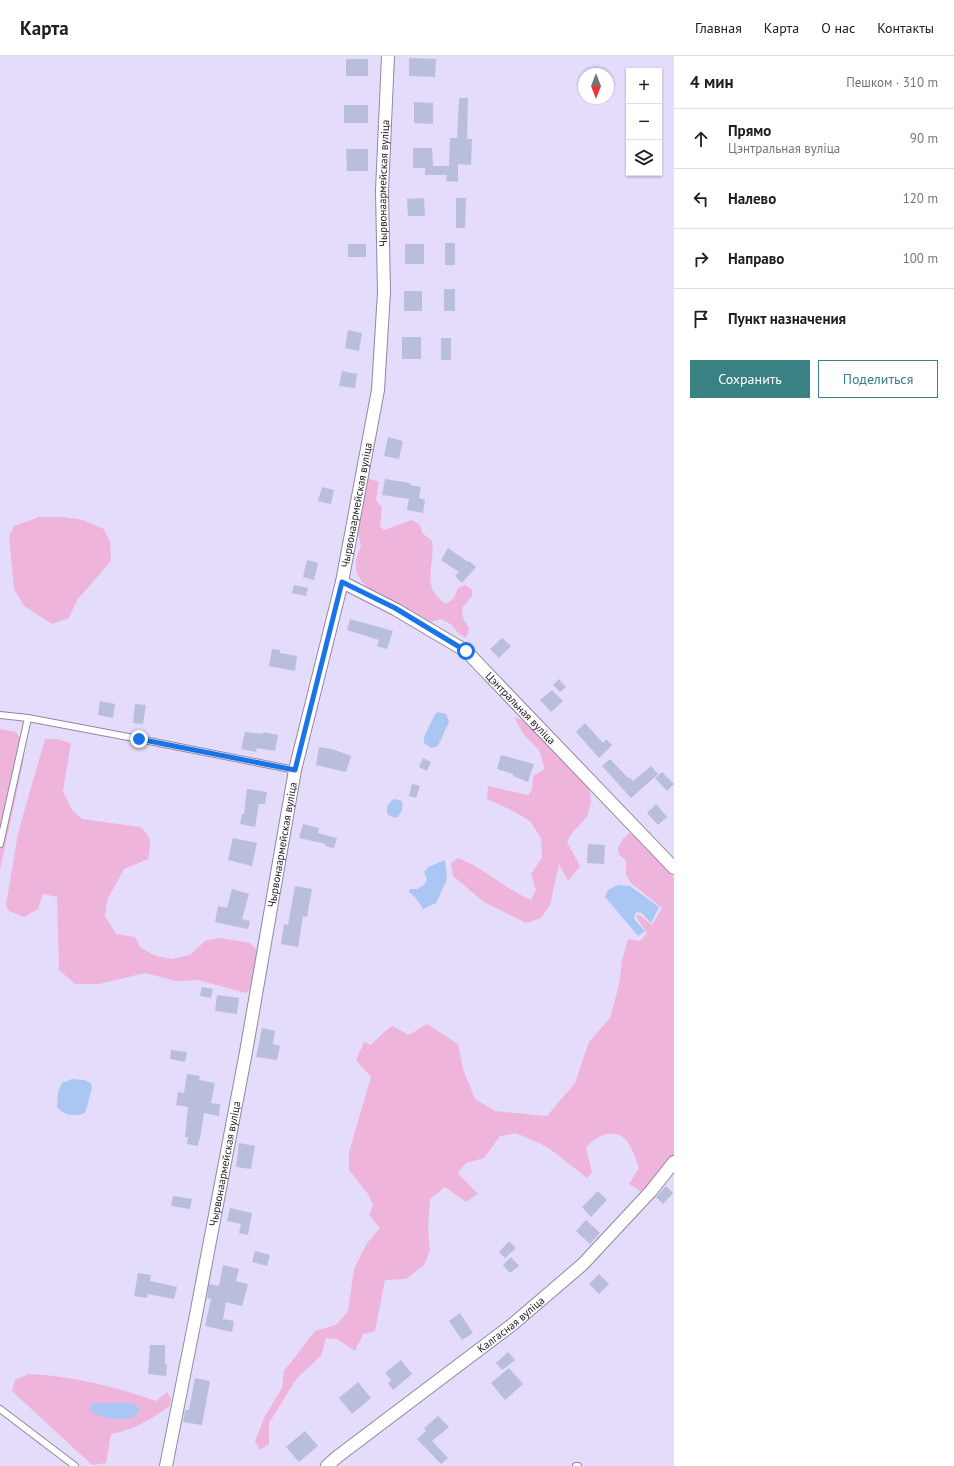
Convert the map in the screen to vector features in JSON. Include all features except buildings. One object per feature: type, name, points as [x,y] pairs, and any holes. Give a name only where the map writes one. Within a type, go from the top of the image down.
[{"type":"street","name":"Чырвонаармейская вуліца","points":[[166,1466],[197,1312],[246,1052],[295,770],[342,582],[378,390],[384,292],[382,191],[388,56]]},
{"type":"street","name":"Цэнтральная вуліца","points":[[342,582],[395,608],[466,651],[674,868]]},
{"type":"street","name":"Калгасная вуліца","points":[[327,1466],[513,1324],[583,1264],[651,1191],[674,1162]]},
{"type":"lane","points":[[0,715],[28,718],[295,770]]},
{"type":"lane","points":[[0,844],[28,718]]},
{"type":"lane","points":[[0,1409],[75,1466]]},
{"type":"shaded area","points":[[368,478],[379,482],[376,500],[382,508],[380,526],[384,530],[412,520],[420,525],[422,533],[432,541],[433,550],[430,575],[433,590],[438,597],[446,604],[454,598],[458,588],[465,585],[472,590],[472,596],[462,608],[463,618],[469,629],[466,638],[459,634],[452,625],[441,619],[430,622],[369,589],[361,581],[356,571],[356,560],[361,545],[358,533],[364,480]]},
{"type":"shaded area","points":[[39,517],[64,517],[83,520],[104,529],[110,542],[111,561],[77,600],[69,618],[52,624],[24,606],[14,589],[9,537],[14,526]]},
{"type":"shaded area","points":[[514,717],[524,721],[589,787],[591,802],[587,817],[572,833],[567,842],[580,866],[568,881],[559,864],[550,905],[541,918],[526,923],[484,902],[453,876],[451,863],[458,858],[467,862],[531,900],[536,890],[531,874],[542,858],[541,838],[530,821],[487,799],[488,786],[528,795],[532,790],[533,776],[545,769],[539,750],[524,735]]},
{"type":"shaded area","points":[[0,729],[16,732],[25,745],[23,763],[0,870]]},
{"type":"shaded area","points":[[45,739],[56,739],[71,743],[63,791],[72,810],[82,819],[140,827],[149,838],[150,845],[148,859],[124,869],[107,900],[105,916],[116,934],[135,937],[141,948],[156,956],[172,959],[190,955],[205,941],[219,938],[250,943],[259,952],[254,986],[246,993],[198,980],[176,981],[145,973],[99,984],[75,984],[59,970],[57,897],[43,894],[38,909],[24,917],[9,911],[6,905],[18,833]]},
{"type":"shaded area","points":[[629,833],[641,840],[674,878],[674,1155],[643,1193],[629,1184],[639,1168],[628,1143],[623,1137],[618,1135],[603,1135],[589,1144],[586,1148],[592,1173],[587,1178],[550,1149],[541,1144],[516,1133],[500,1136],[484,1158],[466,1163],[458,1173],[478,1194],[466,1202],[445,1187],[430,1199],[428,1230],[430,1250],[424,1265],[406,1279],[385,1280],[375,1331],[363,1334],[355,1351],[337,1339],[326,1338],[321,1356],[297,1378],[269,1423],[269,1444],[260,1450],[255,1441],[265,1416],[282,1388],[284,1371],[315,1331],[336,1325],[348,1311],[354,1269],[367,1243],[380,1228],[369,1215],[373,1205],[368,1194],[349,1170],[349,1152],[371,1077],[356,1060],[364,1042],[371,1045],[392,1026],[409,1035],[427,1024],[458,1044],[463,1069],[475,1099],[495,1111],[547,1116],[575,1083],[589,1042],[610,1018],[619,985],[622,960],[628,939],[640,941],[647,933],[637,918],[637,914],[652,925],[662,908],[631,883],[626,875],[626,860],[619,855],[618,848],[623,839]]},
{"type":"shaded area","points":[[28,1374],[77,1379],[156,1401],[167,1392],[171,1398],[170,1406],[142,1423],[111,1434],[106,1463],[92,1465],[12,1391],[15,1380]]},
{"type":"water","points":[[438,712],[446,714],[449,722],[438,746],[431,748],[424,743],[424,737],[435,714]]},
{"type":"water","points":[[394,799],[402,801],[402,811],[396,818],[388,815],[387,810],[390,802]]},
{"type":"water","points":[[445,860],[447,879],[436,903],[423,909],[415,897],[409,892],[410,889],[417,889],[424,885],[427,879],[424,872],[428,867]]},
{"type":"water","points":[[618,885],[630,886],[659,907],[651,923],[642,913],[636,912],[634,919],[645,931],[638,936],[605,897],[608,890]]},
{"type":"water","points":[[72,1079],[84,1080],[91,1083],[92,1088],[85,1113],[70,1115],[66,1114],[57,1107],[58,1092],[62,1083]]},
{"type":"water","points":[[132,1403],[140,1408],[136,1415],[130,1418],[112,1419],[100,1416],[90,1411],[91,1404]]},
{"type":"route","points":[[139,739],[295,770],[342,582],[395,608],[466,651]]}]
